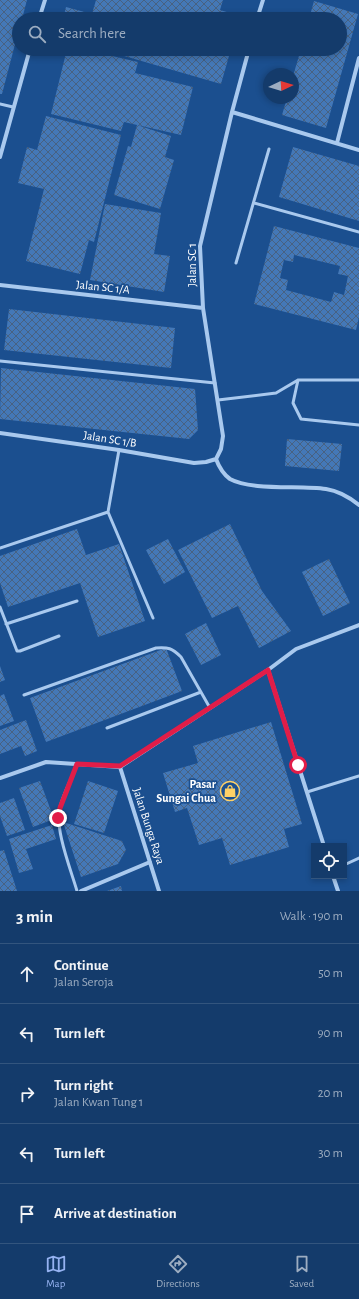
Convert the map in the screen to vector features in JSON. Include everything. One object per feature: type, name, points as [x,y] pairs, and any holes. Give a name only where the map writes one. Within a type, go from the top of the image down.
[{"type":"street","points":[[41,12],[45,0]]},
{"type":"street","points":[[259,12],[263,0]]},
{"type":"street","points":[[0,157],[28,56]]},
{"type":"street","name":"Jalan SC 1","points":[[216,459],[221,449],[223,436],[203,308],[200,246],[247,56]]},
{"type":"street","points":[[337,143],[359,58]]},
{"type":"street","points":[[232,112],[359,150]]},
{"type":"street","name":"Jalan SC 1/A","points":[[0,286],[203,308]]},
{"type":"street","name":"Jalan SC 1/B","points":[[0,433],[119,450],[194,463],[216,459]]},
{"type":"street","points":[[216,459],[221,470],[230,478],[242,483],[327,489],[346,495],[359,505]]},
{"type":"street","points":[[0,778],[46,762],[120,766],[268,670],[296,649],[359,626]]},
{"type":"street","points":[[268,670],[323,843]]},
{"type":"street","name":"Jalan Bunga Raya","points":[[120,766],[159,891]]},
{"type":"street","points":[[81,891],[150,862]]},
{"type":"street","points":[[334,879],[338,891]]},
{"type":"lane","points":[[0,104],[13,107]]},
{"type":"lane","points":[[236,263],[269,149]]},
{"type":"lane","points":[[254,203],[359,232]]},
{"type":"lane","points":[[0,361],[215,383]]},
{"type":"lane","points":[[298,380],[293,403],[301,419],[359,425]]},
{"type":"lane","points":[[218,400],[276,393],[298,380],[359,380]]},
{"type":"lane","points":[[119,450],[108,512],[153,618]]},
{"type":"lane","points":[[0,548],[108,512]]},
{"type":"lane","points":[[6,624],[77,601]]},
{"type":"lane","points":[[0,607],[17,651],[60,636]]},
{"type":"lane","points":[[24,695],[156,648],[166,647],[175,651],[181,657],[210,708]]},
{"type":"lane","points":[[107,728],[201,692]]},
{"type":"lane","points":[[77,764],[60,808],[58,818],[60,831],[77,891]]},
{"type":"lane","points":[[307,792],[359,776]]},
{"type":"lane","points":[[347,863],[359,858]]},
{"type":"building","points":[[0,0],[27,0],[24,12],[12,12],[12,56],[2,94],[0,94]]},
{"type":"building","points":[[96,0],[223,0],[220,10],[227,12],[93,12]]},
{"type":"building","points":[[314,1],[358,14],[347,53],[347,12],[311,12]]},
{"type":"building","points":[[66,7],[85,12],[65,12]]},
{"type":"building","points":[[65,56],[112,56],[138,62],[135,73],[193,87],[181,135],[124,122],[121,131],[51,114]]},
{"type":"building","points":[[124,56],[229,56],[221,84]]},
{"type":"building","points":[[299,56],[346,56],[326,128],[282,115],[285,104],[299,104],[299,68],[295,68]]},
{"type":"building","points":[[46,116],[121,135],[94,242],[89,240],[80,274],[26,261],[44,189],[18,183],[27,147],[37,150]]},
{"type":"building","points":[[137,125],[171,136],[165,157],[174,160],[160,209],[114,195],[128,146],[131,147]]},
{"type":"building","points":[[293,147],[359,166],[359,221],[279,197]]},
{"type":"building","points":[[105,204],[161,213],[154,254],[170,256],[164,292],[90,280]]},
{"type":"building","points":[[274,226],[359,248],[359,317],[356,330],[254,304]],"holes":[[[294,255],[340,266],[338,274],[348,276],[344,295],[334,292],[331,302],[286,290],[288,280],[280,278],[284,260],[293,262]]]},
{"type":"building","points":[[9,309],[175,328],[171,368],[4,350]]},
{"type":"building","points":[[1,368],[195,389],[198,430],[189,439],[0,419]]},
{"type":"building","points":[[287,439],[342,444],[339,471],[285,466]]},
{"type":"building","points":[[230,524],[262,591],[291,631],[259,648],[238,606],[212,618],[178,550]]},
{"type":"building","points":[[77,529],[86,555],[119,544],[145,621],[98,637],[80,583],[8,607],[0,583],[0,556]]},
{"type":"building","points":[[168,539],[185,572],[164,584],[146,550]]},
{"type":"building","points":[[329,559],[350,603],[323,616],[302,572]]},
{"type":"building","points":[[206,623],[221,655],[201,665],[185,634]]},
{"type":"building","points":[[166,648],[182,691],[46,742],[30,698]]},
{"type":"building","points":[[0,666],[5,680],[0,682]]},
{"type":"building","points":[[4,694],[14,721],[0,726],[0,696]]},
{"type":"building","points":[[26,720],[37,751],[25,756],[21,746],[0,754],[0,730]]},
{"type":"building","name":"Pasar Sungai Chua","points":[[271,722],[302,824],[284,829],[289,847],[230,865],[222,838],[199,845],[187,808],[175,812],[163,773],[198,763],[193,746]]},
{"type":"building","points":[[40,781],[54,819],[33,827],[19,788]]},
{"type":"building","points":[[88,781],[118,791],[104,833],[74,824]]},
{"type":"building","points":[[14,798],[25,830],[7,836],[0,816],[0,803]]},
{"type":"building","points":[[63,822],[122,841],[126,850],[118,864],[81,877]]},
{"type":"building","points":[[52,825],[56,839],[26,849],[33,869],[19,873],[9,839]]},
{"type":"building","points":[[4,850],[17,891],[0,891],[0,851]]},
{"type":"building","points":[[121,886],[122,891],[107,891]]},
{"type":"place","name":"Pasar Sungai Chua","points":[[230,791]]},
{"type":"route","points":[[58,818],[60,808],[77,764],[120,766],[268,670],[298,765]]}]
